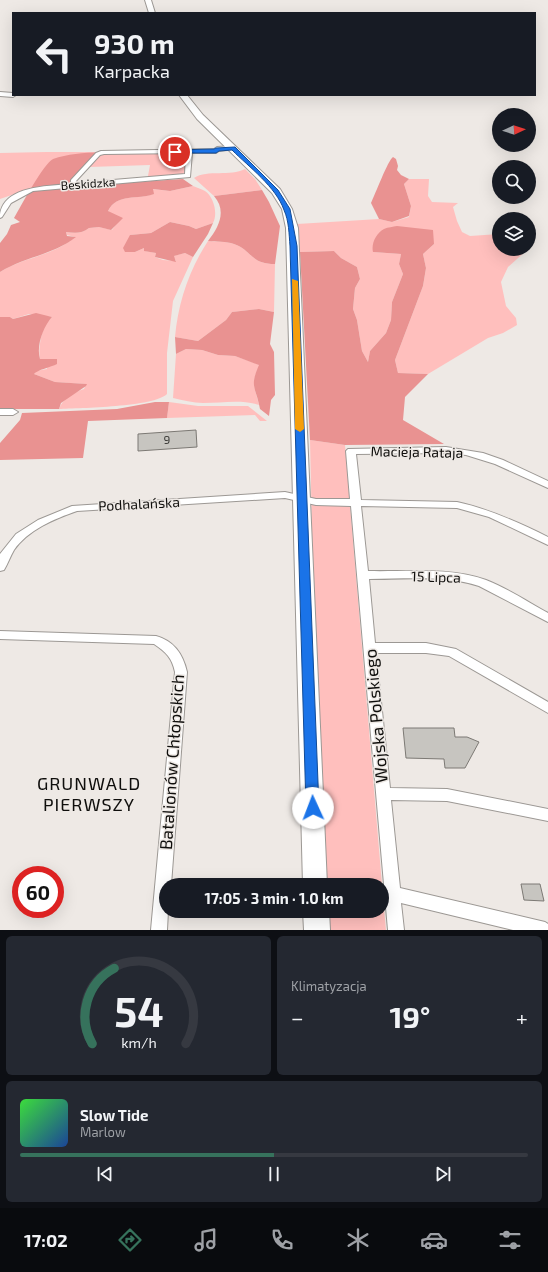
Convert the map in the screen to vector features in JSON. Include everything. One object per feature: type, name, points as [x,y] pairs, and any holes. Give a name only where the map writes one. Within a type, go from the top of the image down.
[{"type":"main road","points":[[148,0],[152,12]]},
{"type":"main road","points":[[184,96],[200,117],[276,191],[287,209],[290,218],[293,246],[315,878]]},
{"type":"main road","points":[[316,918],[317,930]]},
{"type":"street","points":[[0,94],[12,94]]},
{"type":"street","points":[[74,185],[73,181],[98,154],[103,152],[216,151],[216,149],[233,148]]},
{"type":"street","name":"Beskidzka","points":[[0,216],[8,202],[32,189],[188,176],[189,151]]},
{"type":"street","points":[[0,412],[13,412]]},
{"type":"street","name":"Macieja Rataja","points":[[351,451],[446,450],[466,452],[493,460],[548,485]]},
{"type":"street","name":"Wojska Polskiego","points":[[351,451],[396,930]]},
{"type":"street","name":"Podhalańska","points":[[0,567],[17,540],[36,525],[57,513],[76,508],[285,495],[302,499]]},
{"type":"street","points":[[302,499],[316,502],[457,505],[474,508],[496,516],[548,541]]},
{"type":"street","name":"15 Lipca","points":[[363,576],[442,576],[470,579],[483,583],[548,618]]},
{"type":"street","name":"Batalionów Chłopskich","points":[[0,636],[156,640],[173,650],[178,659],[181,672],[159,930]]},
{"type":"street","points":[[370,648],[426,648],[452,652],[548,708]]},
{"type":"street","points":[[383,794],[447,795],[548,815]]},
{"type":"street","points":[[393,894],[545,930]]},
{"type":"shaded area","points":[[99,152],[52,160],[32,188],[0,199],[0,153]]},
{"type":"shaded area","points":[[99,152],[71,182],[73,186],[183,179],[193,186],[170,191],[153,189],[154,194],[148,196],[122,199],[112,205],[108,211],[123,218],[111,230],[99,227],[89,228],[78,233],[66,232],[67,236],[76,237],[58,248],[0,272],[0,243],[7,234],[11,225],[20,222],[14,218],[44,168],[53,159],[76,154]]},
{"type":"shaded area","points":[[170,152],[184,156],[186,171],[181,176],[150,179],[148,176],[150,165],[89,167],[97,156],[103,153]]},
{"type":"shaded area","points":[[393,157],[396,159],[398,166],[397,170],[401,175],[409,179],[404,184],[411,206],[409,216],[392,222],[379,219],[371,203]]},
{"type":"shaded area","points":[[245,169],[255,179],[262,190],[214,196],[194,178],[200,175],[233,173]]},
{"type":"shaded area","points":[[409,179],[429,179],[428,196],[432,202],[458,203],[453,207],[462,232],[470,236],[492,234],[492,256],[520,256],[508,267],[501,282],[506,306],[516,318],[517,325],[503,333],[488,338],[428,374],[398,373],[395,360],[423,286],[426,268],[423,254],[434,244],[373,252],[401,254],[399,264],[403,274],[392,302],[391,320],[386,333],[370,351],[368,362],[362,351],[357,320],[353,309],[355,288],[360,279],[357,267],[341,258],[334,251],[300,252],[297,224],[379,219],[392,222],[409,217],[411,206],[404,184]]},
{"type":"shaded area","points":[[193,186],[205,191],[211,197],[215,211],[213,223],[196,229],[170,222],[151,233],[130,235],[135,252],[144,248],[145,251],[156,253],[155,257],[163,260],[176,261],[173,256],[185,253],[193,257],[173,301],[167,353],[167,394],[148,402],[59,409],[66,399],[84,389],[86,384],[55,382],[34,374],[36,371],[47,369],[48,359],[40,359],[39,356],[41,337],[44,328],[52,317],[29,314],[13,319],[10,317],[0,317],[0,272],[57,248],[75,237],[67,235],[66,232],[78,233],[89,228],[99,227],[112,230],[118,222],[108,211],[112,205],[122,199],[153,194],[152,189],[170,191]]},
{"type":"shaded area","points":[[262,190],[280,226],[275,264],[261,262],[234,244],[208,241],[218,225],[221,213],[218,202],[214,196]]},
{"type":"shaded area","points":[[170,222],[196,229],[213,223],[208,234],[193,257],[185,253],[174,256],[176,262],[155,257],[156,253],[144,251],[144,248],[135,252],[125,252],[123,248],[130,235],[151,233]]},
{"type":"shaded area","points":[[397,226],[433,230],[434,244],[423,254],[426,268],[423,286],[395,360],[398,373],[428,374],[405,397],[403,420],[444,444],[345,445],[310,440],[300,252],[334,251],[341,258],[357,267],[360,279],[355,288],[353,309],[357,320],[362,351],[368,362],[370,351],[386,333],[391,320],[392,302],[403,274],[399,264],[401,254],[373,252],[373,242],[376,236],[384,229]]},
{"type":"shaded area","points":[[208,241],[234,244],[261,262],[275,264],[274,312],[259,309],[232,312],[226,320],[198,341],[175,337],[176,324],[182,299],[190,275]]},
{"type":"shaded area","points":[[259,309],[274,312],[270,344],[274,352],[275,395],[271,400],[269,416],[260,409],[254,387],[254,378],[259,365],[235,356],[218,355],[202,350],[186,349],[176,354],[175,337],[198,341],[226,320],[232,312]]},
{"type":"shaded area","points":[[36,313],[52,317],[41,337],[39,348],[40,359],[57,359],[57,364],[34,374],[55,382],[87,384],[61,403],[59,409],[0,409],[0,317],[10,317],[13,319]]},
{"type":"shaded area","points":[[186,349],[202,350],[218,355],[235,356],[260,365],[254,381],[259,405],[245,402],[199,403],[173,398],[176,354]]},
{"type":"shaded area","points":[[155,402],[169,402],[167,418],[88,421],[83,458],[0,460],[0,443],[20,420],[22,413],[117,409]]},
{"type":"shaded area","points":[[169,402],[198,406],[248,406],[267,421],[260,421],[255,415],[167,418]]},
{"type":"shaded area","points":[[310,440],[345,445],[381,878],[327,878],[312,531]]},
{"type":"shaded area","points":[[328,918],[385,918],[386,930],[329,930]]},
{"type":"building","points":[[196,430],[197,447],[138,451],[138,434]]},
{"type":"building","points":[[403,728],[454,728],[455,737],[467,737],[479,742],[465,768],[445,768],[444,759],[406,758]]},
{"type":"building","points":[[521,884],[540,884],[544,901],[524,900]]},
{"type":"slow traffic","points":[[294,281],[300,429]]},
{"type":"district","name":"GRUNWALD PIERWSZY","points":[[89,794]]},
{"type":"route","points":[[175,152],[216,151],[216,149],[233,148],[276,191],[283,200],[290,218],[293,246],[313,808]]}]
